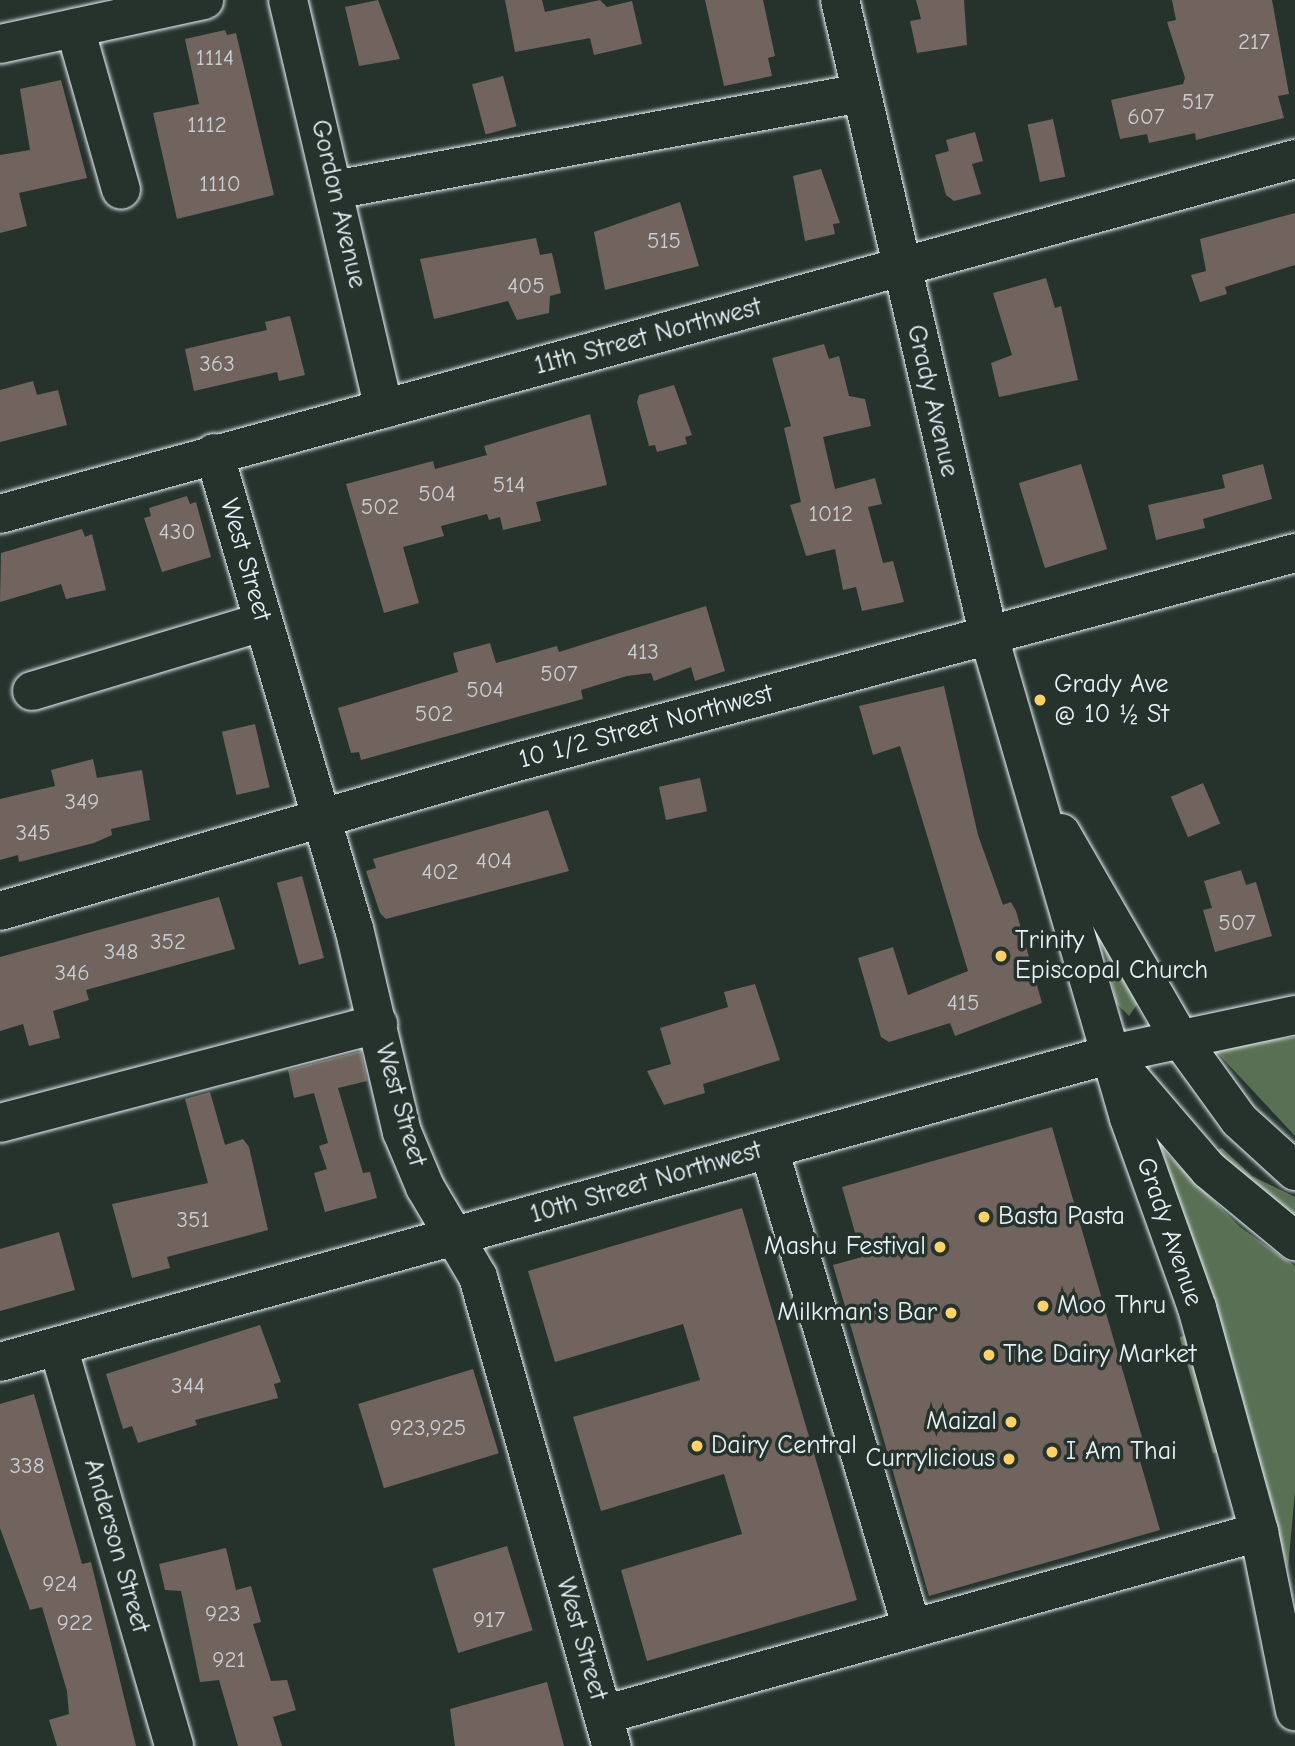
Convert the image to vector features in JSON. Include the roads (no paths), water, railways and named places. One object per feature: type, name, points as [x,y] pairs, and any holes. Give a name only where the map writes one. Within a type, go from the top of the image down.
[{"type":"street","points":[[0,44],[204,0]]},
{"type":"street","name":"Gordon Avenue","points":[[288,0],[384,409]]},
{"type":"street","name":"Grady Avenue","points":[[841,0],[901,270],[988,633],[1112,1054],[1197,1308],[1259,1532],[1295,1711]]},
{"type":"street","points":[[75,28],[121,190]]},
{"type":"street","points":[[334,190],[861,93]]},
{"type":"street","name":"11th Street Northwest","points":[[0,514],[214,453],[901,270],[1295,159]]},
{"type":"street","name":"West Street","points":[[214,453],[322,819],[378,1024],[402,1132],[425,1187],[478,1277],[607,1730]]},
{"type":"street","name":"10 1/2 Street Northwest","points":[[0,911],[988,633],[1295,553]]},
{"type":"street","points":[[32,691],[262,622]]},
{"type":"street","name":"Grady Avenue","points":[[1038,798],[1179,1037],[1239,1120],[1295,1171]]},
{"type":"street","name":"10th Street Northwest","points":[[0,1362],[1112,1054],[1179,1037],[1295,1015]]},
{"type":"street","points":[[0,1123],[378,1024]]},
{"type":"street","points":[[1112,1054],[1175,1135],[1295,1241]]},
{"type":"street","points":[[769,1149],[912,1628]]},
{"type":"street","name":"Anderson Street","points":[[58,1346],[174,1746]]},
{"type":"street","points":[[607,1730],[912,1628],[1259,1532]]},
{"type":"place","name":"Grady Ave @ 10 ½ St","points":[[1040,700]]},
{"type":"place","name":"Trinity Episcopal Church","points":[[1001,956]]},
{"type":"place","name":"Basta Pasta","points":[[984,1217]]},
{"type":"place","name":"Mashu Festival","points":[[940,1247]]},
{"type":"place","name":"Moo Thru","points":[[1043,1306]]},
{"type":"place","name":"Milkman's Bar","points":[[951,1313]]},
{"type":"place","name":"The Dairy Market","points":[[989,1355]]},
{"type":"place","name":"Maizal","points":[[1011,1422]]},
{"type":"place","name":"Dairy Central","points":[[697,1446]]},
{"type":"place","name":"I Am Thai","points":[[1052,1452]]},
{"type":"place","name":"Currylicious","points":[[1009,1459]]}]
